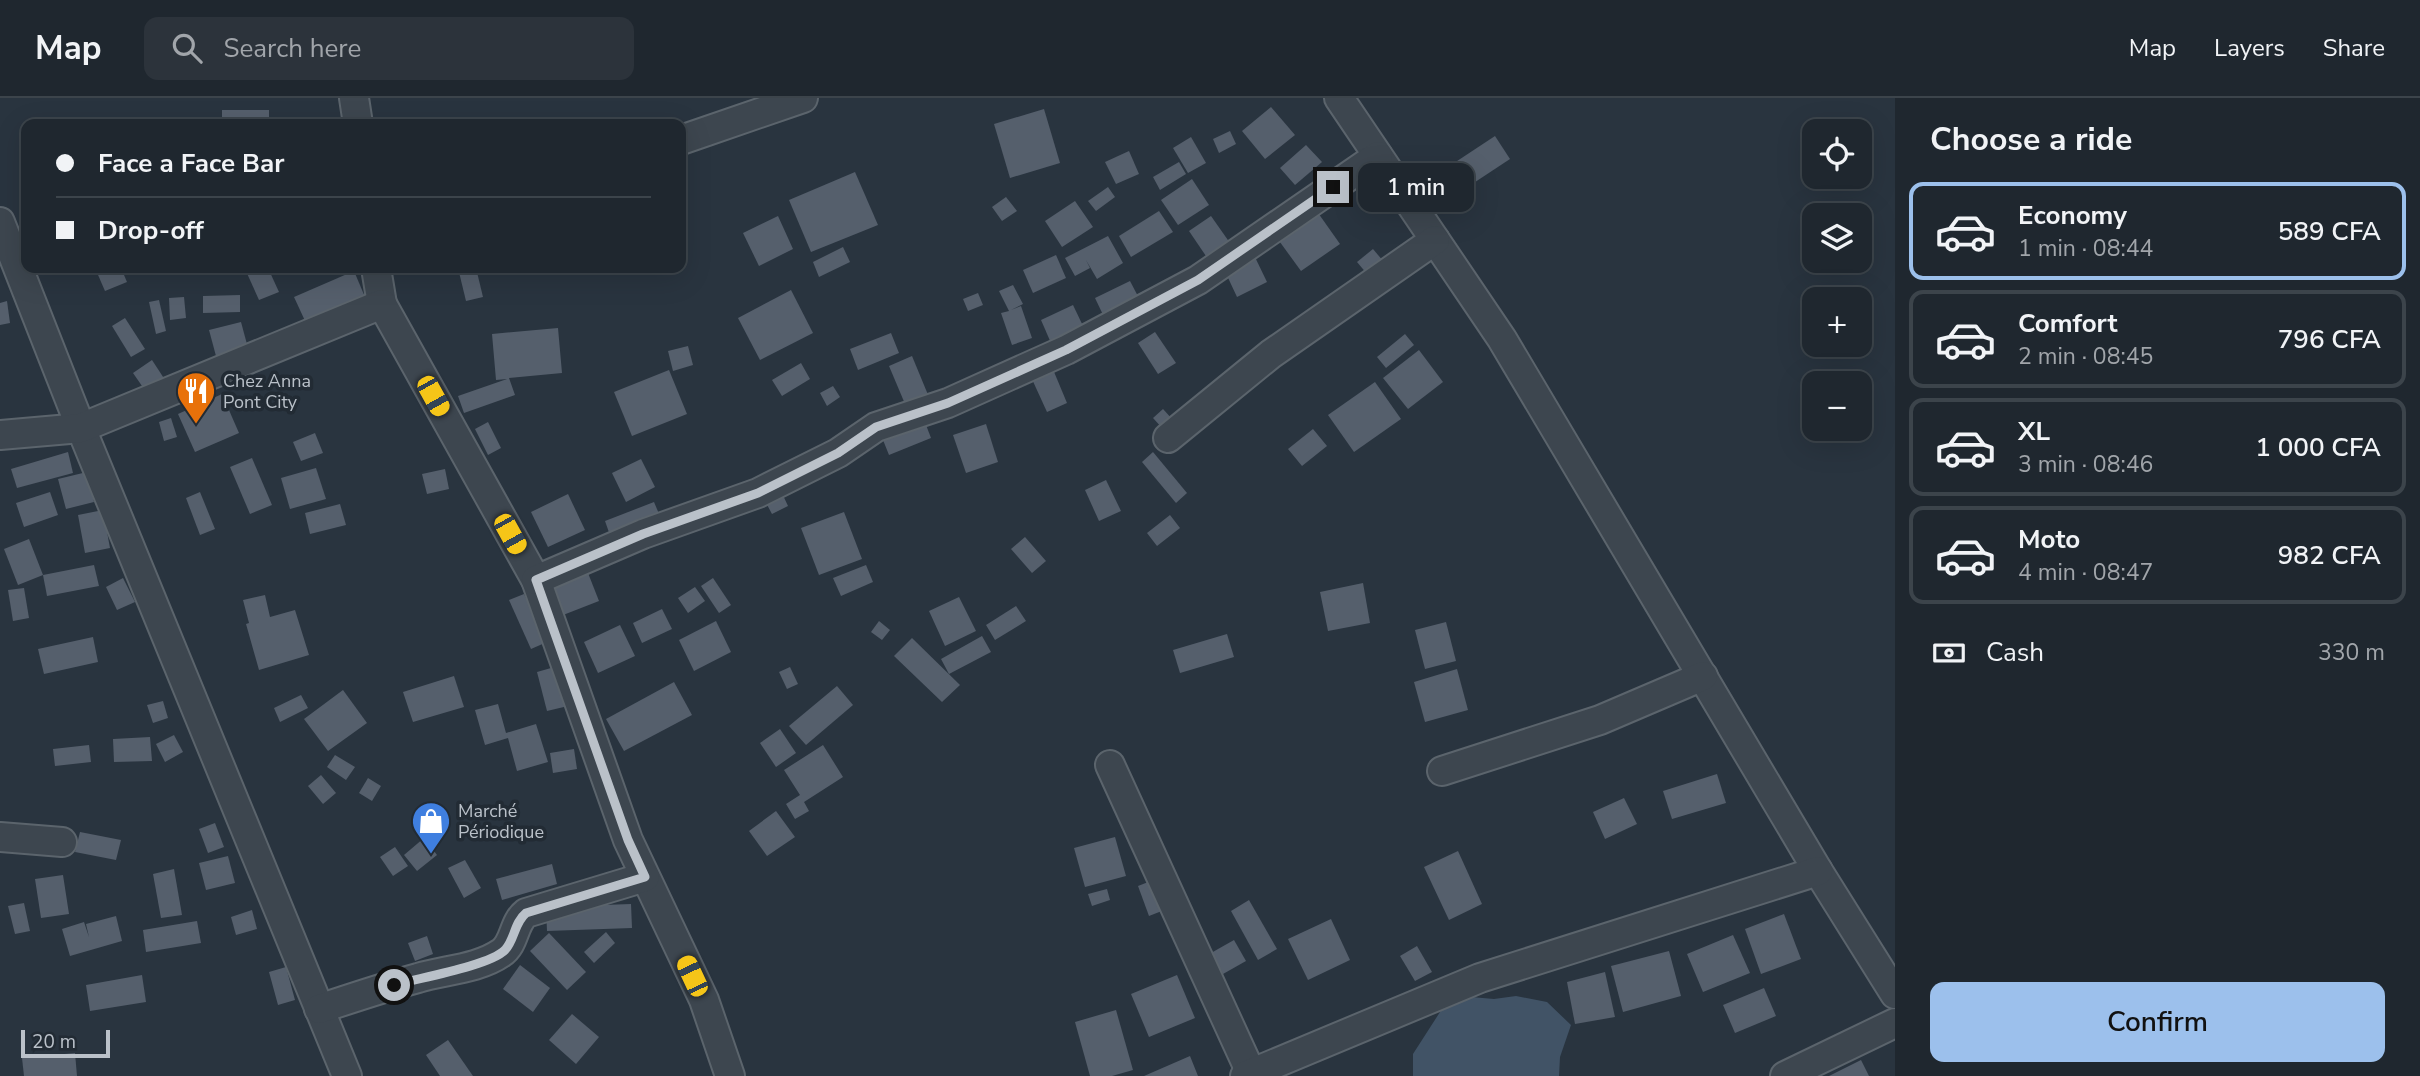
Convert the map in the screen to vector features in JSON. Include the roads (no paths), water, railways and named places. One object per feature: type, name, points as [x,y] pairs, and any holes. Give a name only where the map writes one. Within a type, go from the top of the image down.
[{"type":"street","points":[[354,98],[357,119]]},
{"type":"street","points":[[686,139],[803,98]]},
{"type":"street","points":[[1339,98],[1502,339],[1818,871],[1885,963],[1895,994]]},
{"type":"street","points":[[536,580],[643,534],[758,493],[838,453],[876,427],[948,403],[1066,350],[1198,280],[1378,156]]},
{"type":"street","points":[[0,222],[81,428],[347,1076]]},
{"type":"street","points":[[1167,438],[1271,354],[1435,240]]},
{"type":"street","points":[[377,273],[382,304],[536,580],[628,840],[704,1000],[730,1076]]},
{"type":"street","points":[[0,435],[81,428],[382,304]]},
{"type":"street","points":[[1442,771],[1600,720],[1703,676]]},
{"type":"street","points":[[1110,765],[1248,1075],[1480,978],[1818,871]]},
{"type":"street","points":[[0,837],[62,842]]},
{"type":"street","points":[[320,1009],[502,953],[508,947],[519,918],[526,913],[645,877]]},
{"type":"street","points":[[1785,1076],[1895,1023]]},
{"type":"water","points":[[1460,996],[1494,999],[1516,996],[1547,1002],[1571,1025],[1560,1057],[1559,1076],[1413,1076],[1413,1054],[1449,998]]},
{"type":"place","name":"Chez Anna Pont City","points":[[196,425]]},
{"type":"place","name":"Marché Périodique","points":[[431,855]]}]
